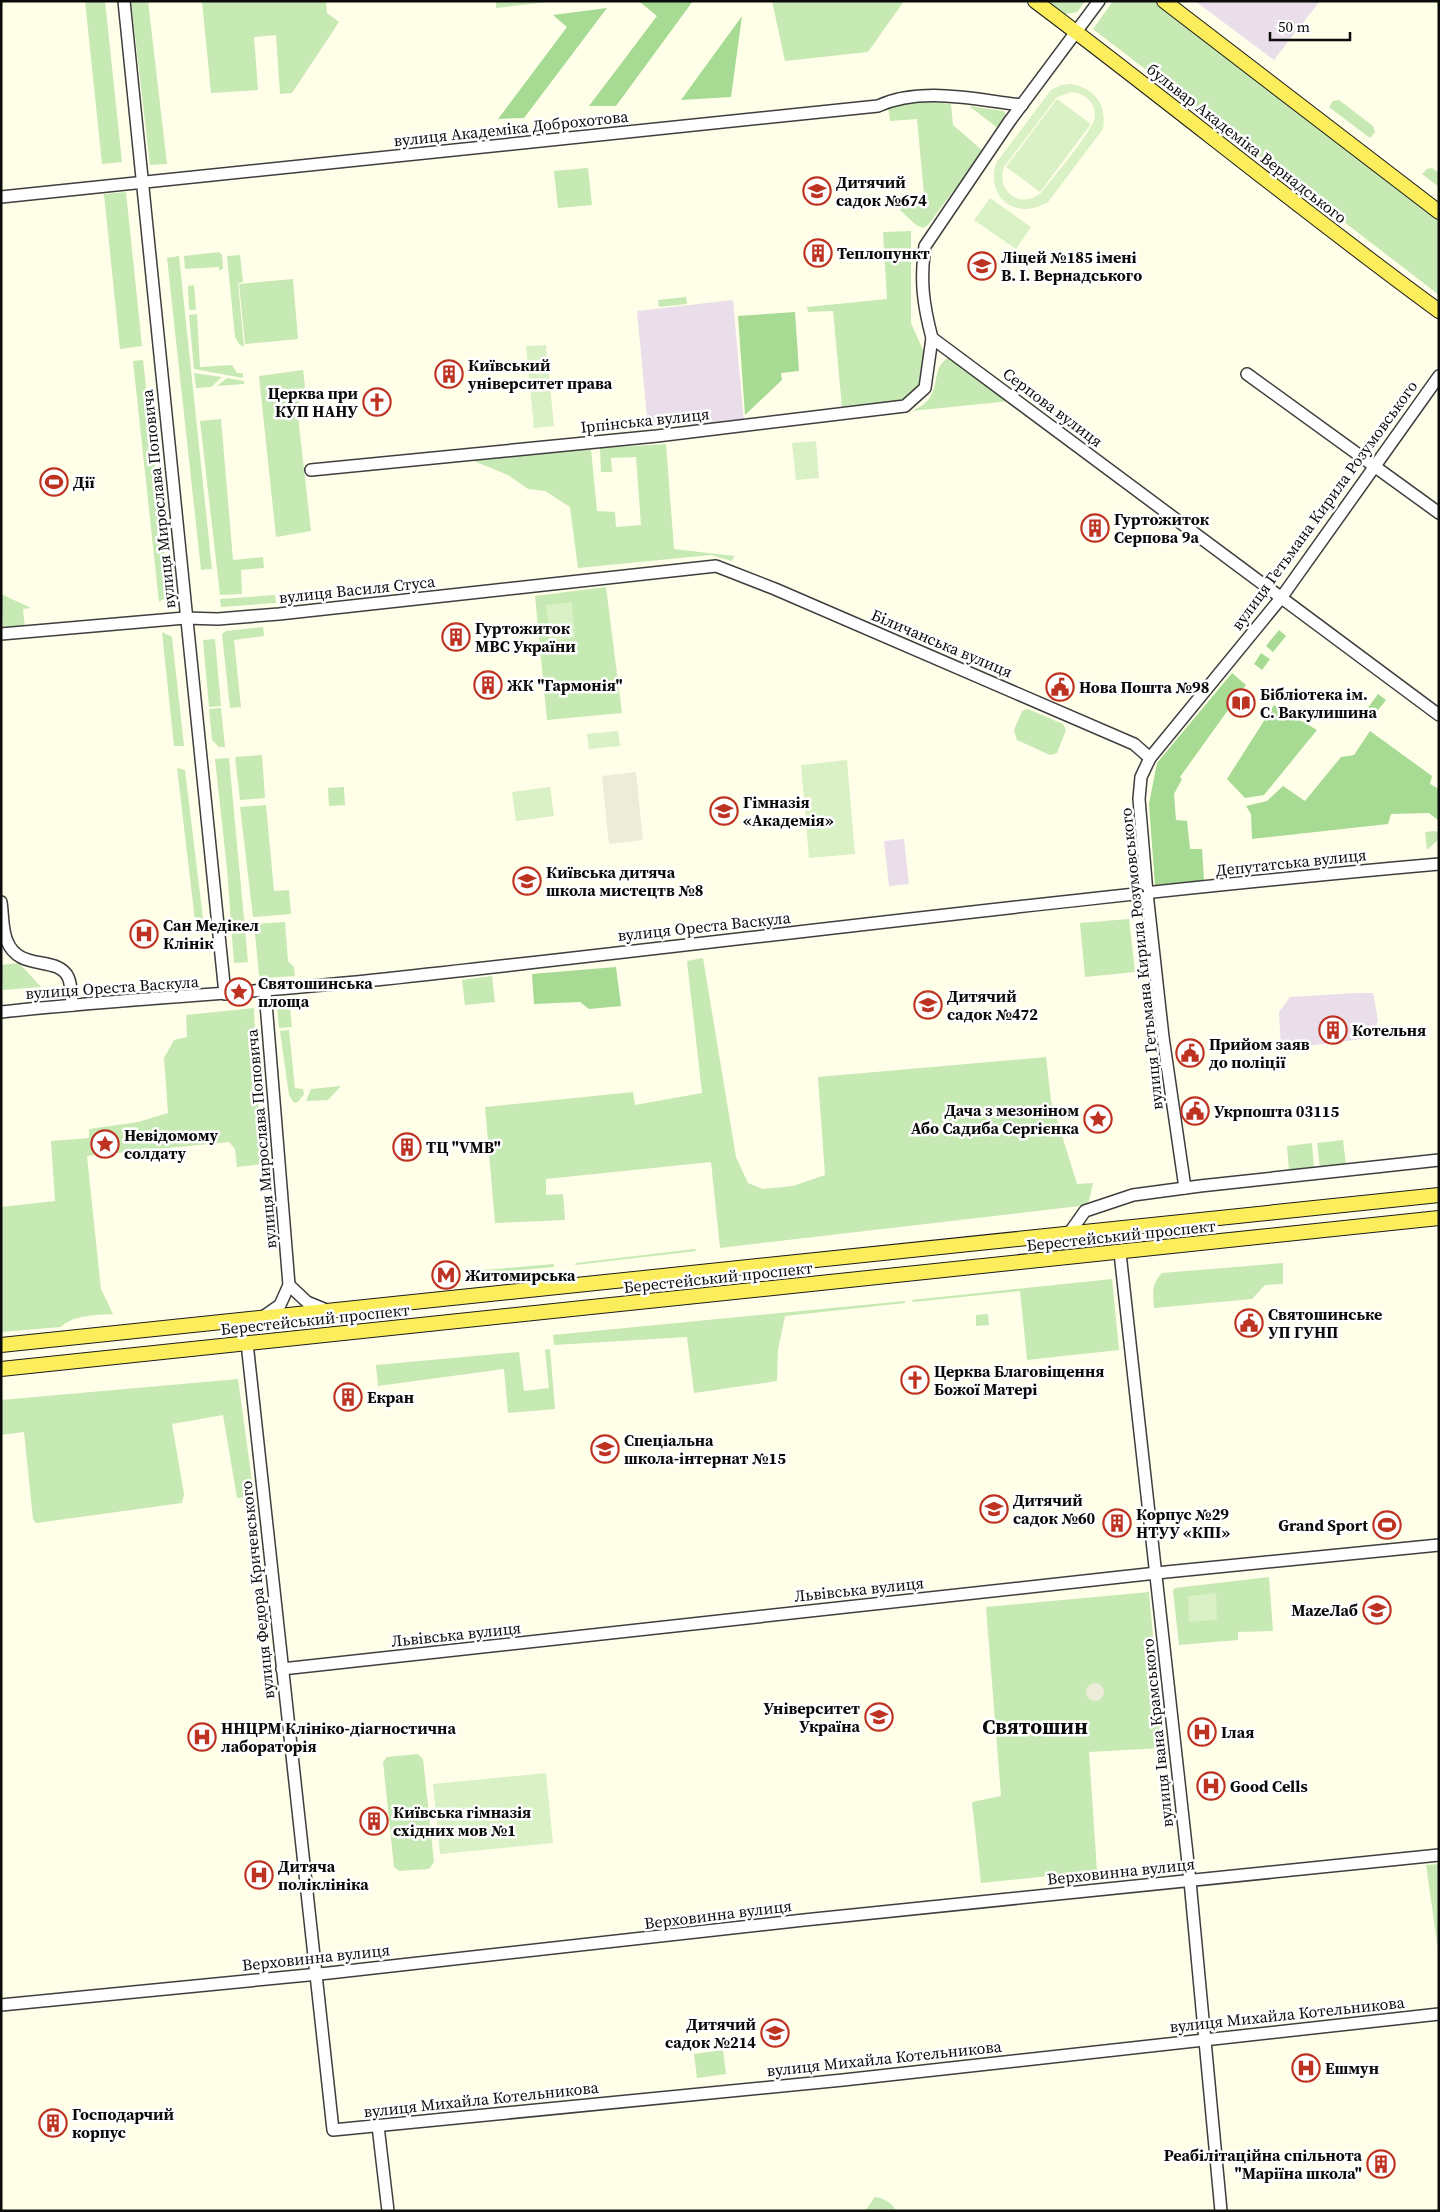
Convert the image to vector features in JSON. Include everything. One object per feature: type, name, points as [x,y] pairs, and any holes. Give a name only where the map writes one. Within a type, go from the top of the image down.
[{"type":"main road","name":"бульвар Академіка Вернадського","points":[[1035,1],[1370,260],[1439,311]]},
{"type":"main road","points":[[1164,1],[1439,212]]},
{"type":"main road","name":"Берестейський проспект","points":[[1,1345],[1439,1195]]},
{"type":"main road","name":"Берестейський проспект","points":[[1,1369],[1439,1218]]},
{"type":"street","name":"вулиця Мирослава Поповича","points":[[124,1],[225,994]]},
{"type":"street","points":[[932,338],[924,311],[922,269],[925,246],[1022,105],[1099,1]]},
{"type":"street","name":"вулиця Академіка Доброхотова","points":[[1,197],[878,106],[894,98],[920,94],[1022,105]]},
{"type":"street","name":"Ірпінська вулиця","points":[[311,470],[656,436],[905,406],[924,388],[932,338]]},
{"type":"street","name":"Серпова вулиця","points":[[932,338],[1439,715]]},
{"type":"street","points":[[1247,374],[1439,513]]},
{"type":"street","name":"вулиця Гетьмана Кирила Розумовського","points":[[1185,1188],[1162,1037],[1139,799],[1141,777],[1150,758],[1280,598],[1439,376]]},
{"type":"street","name":"вулиця Василя Стуса","points":[[1,634],[186,618],[218,619],[279,614],[716,566]]},
{"type":"street","name":"Біличанська вулиця","points":[[716,566],[793,597],[1134,744],[1150,758]]},
{"type":"street","name":"Депутатська вулиця","points":[[1147,893],[1439,864]]},
{"type":"street","name":"вулиця Ореста Васкула","points":[[265,991],[1147,893]]},
{"type":"street","points":[[1,902],[6,941],[11,949],[27,961],[52,965],[66,973],[69,979],[72,1005]]},
{"type":"street","name":"вулиця Мирослава Поповича","points":[[265,991],[289,1285]]},
{"type":"street","points":[[225,994],[265,991]]},
{"type":"street","name":"вулиця Ореста Васкула","points":[[1,1012],[225,994]]},
{"type":"street","name":"Берестейський проспект","points":[[1068,1234],[1085,1211],[1133,1195],[1439,1160]]},
{"type":"street","name":"вулиця Івана Крамського","points":[[1120,1253],[1190,1881],[1221,2211]]},
{"type":"street","points":[[261,1319],[280,1306],[289,1285],[308,1302],[330,1311]]},
{"type":"street","name":"вулиця Федора Кричевського","points":[[247,1344],[332,2130]]},
{"type":"street","name":"Львівська вулиця","points":[[282,1669],[1439,1545]]},
{"type":"street","name":"Верховинна вулиця","points":[[1,2005],[315,1974],[804,1920],[1439,1854]]},
{"type":"street","name":"вулиця Михайла Котельникова","points":[[332,2130],[843,2080],[1439,2014]]},
{"type":"street","points":[[378,2126],[388,2211]]},
{"type":"shaded area","points":[[1195,1],[1320,1],[1274,60]]},
{"type":"shaded area","points":[[733,300],[744,422],[692,427],[690,423],[648,428],[637,311]]},
{"type":"shaded area","points":[[636,772],[643,840],[609,844],[602,776]]},
{"type":"shaded area","points":[[904,839],[909,884],[889,886],[884,841]]},
{"type":"shaded area","points":[[1373,993],[1378,1020],[1372,1038],[1281,1049],[1279,1012],[1290,997]]},
{"type":"shaded area","points":[[1095,1683],[1101,1686],[1104,1692],[1101,1698],[1095,1701],[1089,1698],[1086,1692],[1089,1686]]},
{"type":"green space","points":[[85,1],[105,1],[122,162],[102,164]]},
{"type":"green space","points":[[131,1],[148,1],[167,164],[150,165]]},
{"type":"green space","points":[[202,1],[326,1],[327,13],[339,22],[292,93],[280,94],[276,35],[254,37],[258,90],[211,93]]},
{"type":"green space","points":[[496,1],[557,1],[496,8]]},
{"type":"green space","points":[[693,1],[616,106],[589,106],[657,16],[640,2]]},
{"type":"green space","points":[[772,1],[904,1],[868,52],[785,61]]},
{"type":"green space","points":[[1044,1],[1085,1],[1077,12],[1061,15]]},
{"type":"green space","points":[[1113,1],[1155,1],[1439,219],[1439,295],[1093,29]]},
{"type":"green space","points":[[607,8],[524,118],[498,119],[567,27],[553,15]]},
{"type":"green space","points":[[742,16],[731,97],[681,100]]},
{"type":"green space","points":[[1071,84],[1087,89],[1098,99],[1103,112],[1103,129],[1048,202],[1025,209],[1015,208],[1006,203],[995,187],[996,163],[1051,90],[1061,85]],"holes":[[[1071,92],[1085,96],[1094,107],[1095,117],[1093,124],[1071,156],[1040,194],[1024,199],[1011,195],[1003,183],[1004,167],[1057,97]]]},
{"type":"green space","points":[[1057,99],[1091,124],[1040,192],[1006,167]]},
{"type":"green space","points":[[917,100],[951,104],[953,125],[983,151],[928,225],[923,228],[916,225],[900,210],[902,208],[925,205],[917,119],[890,121],[888,106]]},
{"type":"green space","points":[[1339,100],[1373,126],[1375,132],[1370,138],[1329,107],[1333,101]]},
{"type":"green space","points":[[969,106],[1004,111],[1007,118],[999,129]]},
{"type":"green space","points":[[588,168],[592,205],[558,208],[554,171]]},
{"type":"green space","points":[[1432,168],[1439,173],[1439,187],[1422,174],[1427,169]]},
{"type":"green space","points":[[126,192],[142,346],[120,349],[104,194]]},
{"type":"green space","points":[[990,198],[1031,227],[1016,249],[974,220]]},
{"type":"green space","points":[[911,231],[911,323],[926,357],[923,381],[904,403],[842,407],[833,311],[808,312],[807,307],[887,299],[883,232]]},
{"type":"green space","points":[[219,252],[222,255],[223,269],[219,270],[219,267],[185,269],[184,256]]},
{"type":"green space","points":[[240,255],[243,282],[238,283],[244,347],[239,344],[235,337],[227,256]]},
{"type":"green space","points":[[179,256],[212,569],[201,570],[167,258]]},
{"type":"green space","points":[[293,279],[298,339],[245,344],[239,284]]},
{"type":"green space","points":[[194,285],[196,310],[189,310],[188,286]]},
{"type":"green space","points":[[686,297],[687,304],[659,307],[658,300]]},
{"type":"green space","points":[[795,312],[799,371],[781,373],[782,380],[745,415],[738,316]]},
{"type":"green space","points":[[197,314],[200,367],[232,365],[237,373],[243,373],[243,378],[194,369],[189,315]]},
{"type":"green space","points":[[546,345],[554,426],[534,428],[526,346]]},
{"type":"green space","points":[[948,358],[956,360],[1011,401],[911,411],[929,399],[933,392],[938,370]]},
{"type":"green space","points":[[143,360],[169,596],[159,602],[133,361]]},
{"type":"green space","points":[[303,370],[305,386],[297,408],[311,531],[276,537],[259,376]]},
{"type":"green space","points":[[194,373],[222,377],[211,387],[196,388]]},
{"type":"green space","points":[[227,378],[244,381],[244,384],[217,386]]},
{"type":"green space","points":[[221,419],[233,560],[263,557],[264,568],[241,570],[242,594],[220,595],[200,421]]},
{"type":"green space","points":[[816,441],[819,478],[796,480],[792,443]]},
{"type":"green space","points":[[666,444],[674,549],[734,556],[732,561],[711,555],[578,568],[570,507],[545,491],[528,489],[508,475],[459,455],[591,449],[597,511],[615,512],[616,527],[641,525],[636,457],[611,458],[612,472],[601,472],[600,448]]},
{"type":"green space","points":[[606,587],[622,713],[547,720],[535,596]]},
{"type":"green space","points":[[1,594],[31,608],[23,609],[25,628],[7,630],[3,627]]},
{"type":"green space","points":[[275,595],[276,603],[221,607],[220,599]]},
{"type":"green space","points":[[572,602],[575,638],[550,641],[546,605]]},
{"type":"green space","points":[[263,627],[264,636],[234,640],[241,707],[230,708],[222,634],[226,631]]},
{"type":"green space","points":[[1279,630],[1286,636],[1273,652],[1266,646]]},
{"type":"green space","points":[[162,632],[172,637],[184,746],[174,746]]},
{"type":"green space","points":[[215,639],[221,706],[209,707],[203,640]]},
{"type":"green space","points":[[1261,653],[1270,659],[1262,670],[1254,664]]},
{"type":"green space","points":[[1232,673],[1246,685],[1180,777],[1182,779],[1174,794],[1176,820],[1187,821],[1190,849],[1202,849],[1204,880],[1155,885],[1149,804],[1157,763]]},
{"type":"green space","points":[[1378,694],[1386,700],[1374,715],[1367,709]]},
{"type":"green space","points":[[1274,705],[1317,730],[1264,795],[1245,798],[1227,779]]},
{"type":"green space","points":[[221,708],[225,747],[219,747],[212,740],[209,709]]},
{"type":"green space","points":[[1028,709],[1063,724],[1066,730],[1057,753],[1050,755],[1017,740],[1014,730],[1022,711]]},
{"type":"green space","points":[[618,731],[620,746],[589,749],[587,734]]},
{"type":"green space","points":[[1370,731],[1432,776],[1430,784],[1439,789],[1439,821],[1429,813],[1391,814],[1388,824],[1252,839],[1251,814],[1246,806],[1267,801],[1283,786],[1305,801],[1341,757],[1354,755]]},
{"type":"green space","points":[[262,755],[265,798],[240,800],[235,757]]},
{"type":"green space","points":[[229,758],[248,962],[234,963],[227,869],[215,759]]},
{"type":"green space","points":[[847,760],[855,854],[809,858],[801,765]]},
{"type":"green space","points":[[177,768],[185,770],[203,919],[195,920]]},
{"type":"green space","points":[[344,787],[345,805],[329,806],[328,788]]},
{"type":"green space","points":[[550,787],[554,816],[516,821],[512,792]]},
{"type":"green space","points":[[266,805],[274,891],[289,890],[291,914],[253,917],[240,807]]},
{"type":"green space","points":[[1435,831],[1439,833],[1439,839],[1427,850],[1425,832]]},
{"type":"green space","points":[[1129,919],[1135,972],[1085,977],[1080,923]]},
{"type":"green space","points":[[285,922],[288,961],[294,967],[295,976],[264,978],[259,975],[254,924]]},
{"type":"green space","points":[[703,958],[736,1157],[748,1183],[763,1189],[793,1186],[825,1175],[818,1077],[1046,1057],[1051,1100],[1077,1184],[1093,1183],[1088,1205],[720,1248],[711,1162],[546,1179],[546,1195],[563,1194],[565,1220],[495,1223],[485,1107],[633,1092],[635,1105],[702,1093],[687,961]]},
{"type":"green space","points":[[19,963],[41,987],[3,990],[1,965]]},
{"type":"green space","points":[[616,967],[621,1006],[589,1009],[580,1002],[534,1004],[532,974]]},
{"type":"green space","points":[[492,976],[495,1002],[465,1005],[462,980]]},
{"type":"green space","points":[[280,999],[289,999],[292,1027],[279,1028],[277,1004]]},
{"type":"green space","points":[[254,1008],[261,1164],[237,1167],[235,1149],[229,1142],[87,1156],[101,1289],[113,1314],[79,1318],[61,1327],[1,1332],[1,1207],[55,1201],[51,1141],[89,1138],[89,1129],[138,1122],[168,1113],[164,1058],[174,1040],[187,1037],[186,1015]]},
{"type":"green space","points":[[289,1030],[295,1088],[303,1089],[304,1094],[298,1102],[294,1103],[289,1095],[280,1031]]},
{"type":"green space","points":[[341,1086],[328,1100],[306,1101],[311,1089]]},
{"type":"green space","points":[[1343,1140],[1346,1165],[1320,1168],[1317,1143]]},
{"type":"green space","points":[[1312,1143],[1314,1168],[1289,1170],[1287,1146]]},
{"type":"green space","points":[[695,1249],[696,1251],[575,1265],[576,1263]]},
{"type":"green space","points":[[1283,1263],[1283,1284],[1265,1285],[1252,1299],[1154,1308],[1154,1285],[1162,1273]]},
{"type":"green space","points":[[554,1264],[554,1267],[486,1273],[483,1270]]},
{"type":"green space","points":[[1112,1279],[1119,1350],[1027,1360],[1020,1291],[913,1302],[912,1300]]},
{"type":"green space","points":[[905,1301],[905,1303],[785,1316],[778,1350],[777,1381],[694,1393],[687,1337],[554,1345],[553,1335]]},
{"type":"green space","points":[[988,1314],[989,1325],[976,1326],[976,1315]]},
{"type":"green space","points":[[550,1349],[555,1409],[508,1413],[504,1369],[378,1386],[376,1365],[519,1352],[524,1391],[549,1388],[545,1350]]},
{"type":"green space","points":[[238,1379],[254,1496],[237,1498],[223,1415],[172,1424],[184,1494],[182,1503],[36,1523],[33,1519],[24,1432],[1,1435],[1,1400]]},
{"type":"green space","points":[[1269,1577],[1273,1631],[1238,1632],[1238,1640],[1179,1645],[1173,1591],[1175,1588]]},
{"type":"green space","points":[[1149,1592],[1163,1748],[1089,1752],[1097,1871],[981,1883],[972,1802],[1001,1796],[986,1607]]},
{"type":"green space","points":[[1216,1593],[1217,1620],[1189,1622],[1188,1596]]},
{"type":"green space","points":[[418,1754],[423,1759],[434,1862],[429,1869],[399,1871],[394,1867],[383,1762],[387,1757]]},
{"type":"green space","points":[[546,1773],[553,1843],[440,1854],[433,1784]]},
{"type":"green space","points":[[1439,1864],[1439,1956],[1426,1865]]},
{"type":"green space","points":[[723,2050],[726,2074],[697,2078],[694,2054]]},
{"type":"green space","points":[[875,2197],[887,2201],[896,2211],[865,2211]]},
{"type":"place","name":"Дитячий садок №674","points":[[817,191]]},
{"type":"place","name":"Теплопункт","points":[[818,253]]},
{"type":"place","name":"Ліцей №185 імені В. І. Вернадського","points":[[982,266]]},
{"type":"place","name":"Київський університет права","points":[[449,374]]},
{"type":"place","name":"Церква при КУП НАНУ","points":[[377,402]]},
{"type":"place","name":"Дії","points":[[54,482]]},
{"type":"place","name":"Гуртожиток Серпова 9а","points":[[1095,528]]},
{"type":"place","name":"Гуртожиток МВС України","points":[[456,637]]},
{"type":"place","name":"ЖК \"Гармонія\"","points":[[488,685]]},
{"type":"place","name":"Нова Пошта №98","points":[[1060,687]]},
{"type":"place","name":"Бібліотека ім. С. Вакулишина","points":[[1241,703]]},
{"type":"place","name":"Гімназія «Академія»","points":[[724,811]]},
{"type":"place","name":"Київська дитяча школа мистецтв №8","points":[[527,881]]},
{"type":"place","name":"Сан Медікел Клінік","points":[[144,934]]},
{"type":"place","name":"Святошинська площа","points":[[239,992]]},
{"type":"place","name":"Дитячий садок №472","points":[[928,1005]]},
{"type":"place","name":"Котельня","points":[[1333,1030]]},
{"type":"place","name":"Прийом заяв до поліції","points":[[1190,1053]]},
{"type":"place","name":"Укрпошта 03115","points":[[1195,1111]]},
{"type":"place","name":"Дача з мезоніном Або Садиба Сергієнка","points":[[1098,1119]]},
{"type":"place","name":"Невідомому солдату","points":[[105,1144]]},
{"type":"place","name":"ТЦ \"VMB\"","points":[[407,1147]]},
{"type":"place","name":"Житомирська","points":[[446,1275]]},
{"type":"place","name":"Святошинське УП ГУНП","points":[[1249,1323]]},
{"type":"place","name":"Церква Благовіщення Божої Матері","points":[[915,1380]]},
{"type":"place","name":"Екран","points":[[348,1397]]},
{"type":"place","name":"Спеціальна школа-інтернат №15","points":[[605,1449]]},
{"type":"place","name":"Дитячий садок №60","points":[[994,1509]]},
{"type":"place","name":"Корпус №29 НТУУ «КПІ»","points":[[1117,1523]]},
{"type":"place","name":"Grand Sport","points":[[1387,1525]]},
{"type":"place","name":"MazeЛаб","points":[[1377,1610]]},
{"type":"place","name":"Університет Україна","points":[[879,1717]]},
{"type":"place","name":"Ілая","points":[[1202,1732]]},
{"type":"place","name":"ННЦРМ Клініко-діагностична лабораторія","points":[[202,1737]]},
{"type":"place","name":"Good Cells","points":[[1211,1786]]},
{"type":"place","name":"Київська гімназія східних мов №1","points":[[374,1821]]},
{"type":"place","name":"Дитяча поліклініка","points":[[259,1875]]},
{"type":"place","name":"Дитячий садок №214","points":[[775,2033]]},
{"type":"place","name":"Ешмун","points":[[1306,2068]]},
{"type":"place","name":"Господарчий корпус","points":[[53,2123]]},
{"type":"place","name":"Реабілітаційна спільнота \"Маріїна школа\"","points":[[1381,2164]]},
{"type":"district","name":"Святошин","points":[[1035,1727]]}]
